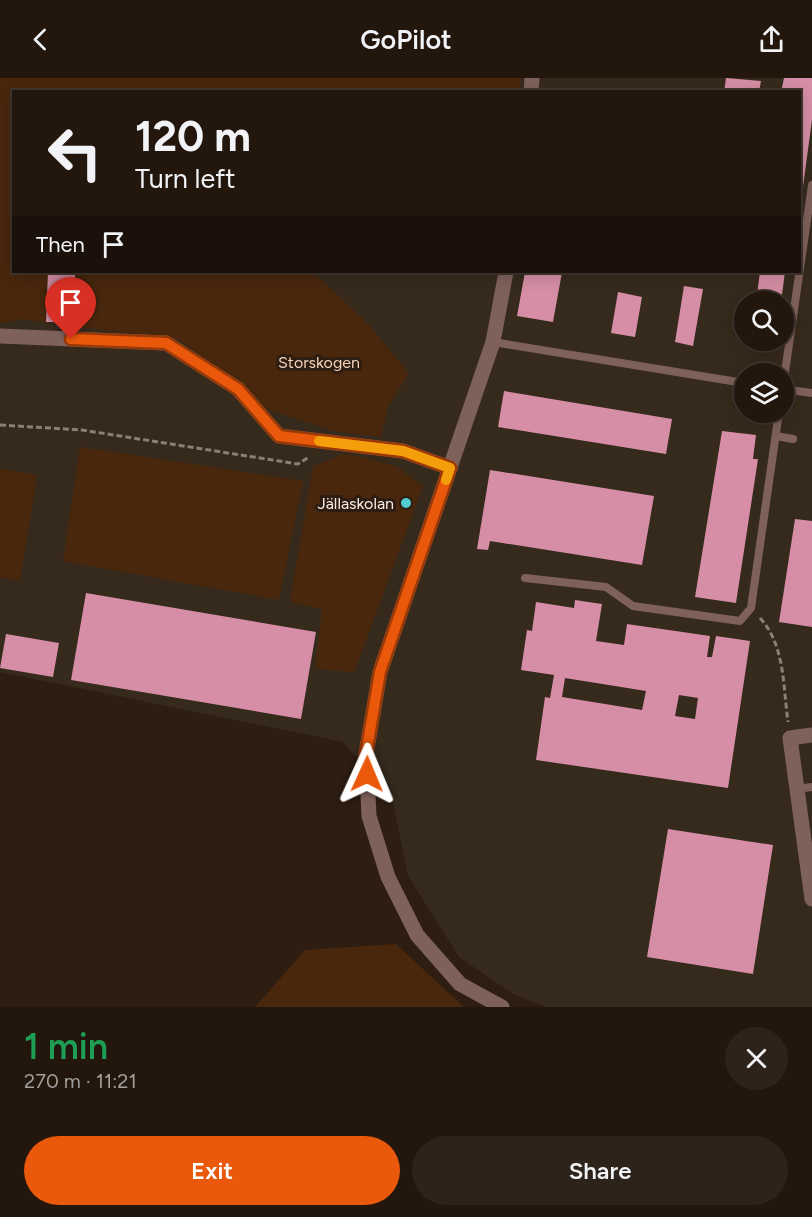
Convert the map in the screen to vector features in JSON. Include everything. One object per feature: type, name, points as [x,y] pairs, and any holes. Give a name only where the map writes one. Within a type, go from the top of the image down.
[{"type":"street","points":[[502,1007],[460,984],[417,935],[388,877],[369,816],[366,754],[380,672],[493,342],[506,273]]},
{"type":"street","points":[[0,336],[166,343],[238,389],[279,436],[403,451],[450,468]]},
{"type":"street","points":[[812,735],[790,738],[804,788],[812,899]]},
{"type":"lane","points":[[801,262],[812,185]]},
{"type":"lane","points":[[786,363],[799,273]]},
{"type":"lane","points":[[493,342],[734,380]]},
{"type":"lane","points":[[794,389],[812,393]]},
{"type":"lane","points":[[525,578],[606,587],[633,606],[740,621],[751,608],[778,423]]},
{"type":"lane","points":[[776,436],[793,439]]},
{"type":"path","points":[[0,425],[82,430],[298,464],[331,443]]},
{"type":"path","points":[[751,608],[767,626],[779,649],[790,738]]},
{"type":"shaded area","name":"Jällaskolan","points":[[517,78],[812,78],[812,1007],[546,1007],[513,994],[459,957],[408,876],[392,798],[343,742],[0,672],[0,323],[21,319],[37,273],[801,273],[801,90],[516,90]]},
{"type":"green space","name":"Storskogen","points":[[0,78],[521,78],[519,90],[12,90],[12,273],[314,273],[367,323],[409,373],[388,407],[381,437],[334,431],[269,410],[180,340],[22,319],[0,323]]},
{"type":"green space","points":[[80,447],[303,481],[279,600],[63,561]]},
{"type":"green space","points":[[342,454],[396,466],[423,486],[354,673],[315,668],[322,609],[290,602],[313,467]]},
{"type":"green space","points":[[0,469],[37,475],[20,581],[0,577]]},
{"type":"green space","points":[[396,944],[464,1007],[255,1007],[305,950]]},
{"type":"building","points":[[726,78],[761,81],[759,90],[724,90]]},
{"type":"building","points":[[784,78],[812,78],[812,120],[802,194],[801,90],[781,90]]},
{"type":"building","points":[[48,273],[75,273],[74,322],[46,322]]},
{"type":"building","points":[[525,273],[562,273],[553,322],[517,316]]},
{"type":"building","points":[[760,273],[785,273],[782,291],[757,291]]},
{"type":"building","points":[[684,286],[703,289],[693,346],[675,342]]},
{"type":"building","points":[[618,292],[642,297],[635,337],[611,333]]},
{"type":"building","points":[[504,391],[672,419],[666,454],[498,427]]},
{"type":"building","points":[[722,431],[756,435],[753,459],[758,459],[736,603],[695,597]]},
{"type":"building","points":[[490,470],[654,496],[642,565],[490,541],[488,550],[477,549]]},
{"type":"building","points":[[795,519],[812,521],[812,627],[779,622]]},
{"type":"building","points":[[86,593],[316,632],[301,719],[71,680]]},
{"type":"building","points":[[575,600],[602,604],[596,641],[624,645],[627,624],[710,636],[707,657],[712,657],[716,636],[750,641],[728,788],[536,760],[545,697],[550,698],[554,675],[521,670],[527,630],[532,631],[536,602],[574,608]],"holes":[[[565,678],[646,691],[642,710],[562,697]],[[679,695],[698,698],[695,719],[675,716]]]},
{"type":"building","points":[[6,634],[59,643],[53,677],[0,668]]},
{"type":"building","points":[[668,829],[773,845],[753,974],[647,957]]},
{"type":"slow traffic","points":[[319,441],[403,451],[450,468],[446,480]]},
{"type":"place","name":"Jällaskolan","points":[[406,503]]},
{"type":"route","points":[[71,339],[166,343],[238,389],[279,436],[403,451],[450,468],[380,672],[366,754],[367,774]]}]
